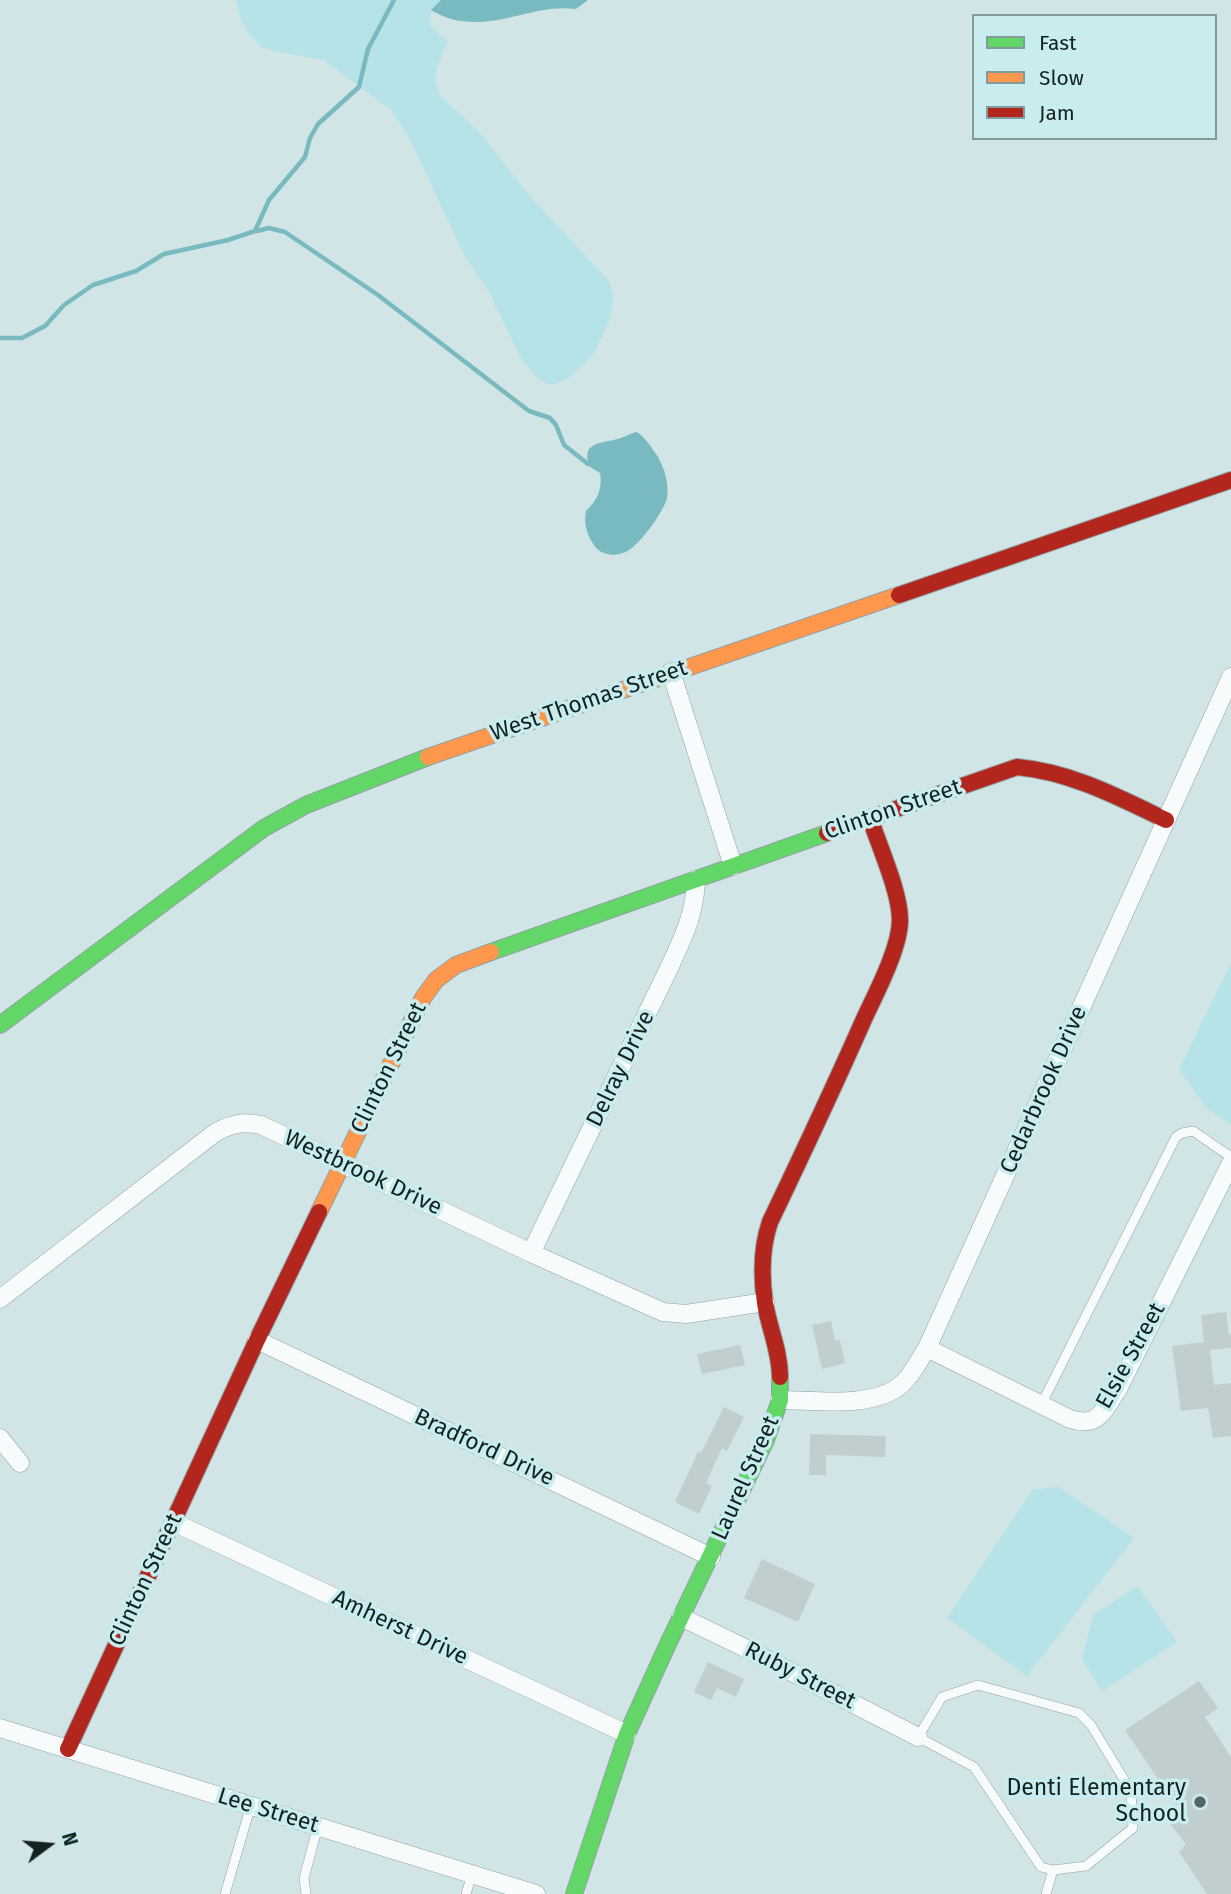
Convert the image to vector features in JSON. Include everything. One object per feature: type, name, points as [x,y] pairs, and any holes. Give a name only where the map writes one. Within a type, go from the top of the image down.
[{"type":"street","name":"West Thomas Street","points":[[0,1025],[264,828],[306,805],[414,762],[671,672],[1230,484]]},
{"type":"street","points":[[671,672],[733,866]]},
{"type":"street","name":"Cedarbrook Drive","points":[[780,1400],[865,1400],[901,1386],[911,1375],[927,1348],[1231,677]]},
{"type":"street","name":"Clinton Street","points":[[68,1749],[342,1162],[423,998],[436,980],[456,965],[1017,767],[1051,770],[1096,787],[1166,820]]},
{"type":"street","name":"Laurel Street","points":[[574,1894],[627,1734],[766,1440],[780,1400],[780,1364],[765,1302],[762,1263],[764,1240],[872,1004],[896,944],[901,921],[898,901],[870,818]]},
{"type":"street","name":"Delray Drive","points":[[531,1253],[671,964],[691,918],[696,880]]},
{"type":"street","name":"Westbrook Drive","points":[[0,1299],[216,1132],[246,1122],[261,1125],[531,1253],[663,1312],[685,1314],[765,1302]]},
{"type":"street","name":"Elsie Street","points":[[927,1348],[1070,1419],[1084,1424],[1096,1419],[1118,1389],[1231,1163]]},
{"type":"street","name":"Bradford Drive","points":[[257,1340],[710,1557]]},
{"type":"street","points":[[0,1438],[20,1463]]},
{"type":"street","name":"Amherst Drive","points":[[173,1522],[627,1734]]},
{"type":"street","name":"Ruby Street","points":[[681,1618],[746,1648],[918,1737]]},
{"type":"street","name":"Lee Street","points":[[0,1728],[536,1894]]},
{"type":"lane","points":[[1041,1405],[1176,1137],[1193,1131],[1231,1157]]},
{"type":"lane","points":[[978,1685],[1079,1713],[1091,1725],[1131,1791],[1133,1828],[1086,1866],[1053,1870],[1041,1867],[974,1767],[918,1737],[942,1697],[978,1685]]},
{"type":"lane","points":[[225,1894],[251,1805]]},
{"type":"lane","points":[[306,1894],[304,1878],[318,1826]]},
{"type":"lane","points":[[1046,1894],[1053,1870]]},
{"type":"lane","points":[[466,1894],[472,1874]]},
{"type":"shaded area","points":[[236,0],[441,0],[431,10],[430,25],[448,41],[436,74],[440,95],[481,134],[529,195],[609,281],[613,295],[610,320],[593,355],[569,378],[546,384],[521,359],[489,292],[464,255],[410,139],[391,110],[324,60],[261,47],[241,20]]},
{"type":"shaded area","points":[[441,0],[588,0],[576,9],[560,8],[499,20],[468,22],[448,18],[431,10]]},
{"type":"shaded area","points":[[637,432],[649,443],[658,457],[667,482],[667,498],[653,524],[633,547],[623,553],[605,554],[596,547],[586,527],[586,511],[596,499],[601,484],[600,473],[590,467],[588,452],[595,445]]},
{"type":"shaded area","points":[[1231,963],[1231,1124],[1207,1109],[1179,1069]]},
{"type":"shaded area","points":[[1059,1487],[1134,1538],[1027,1676],[947,1618],[1032,1490]]},
{"type":"shaded area","points":[[1138,1586],[1177,1642],[1102,1691],[1082,1660],[1093,1615]]},
{"type":"building","points":[[1226,1312],[1231,1348],[1210,1350],[1214,1385],[1231,1383],[1231,1436],[1213,1438],[1208,1408],[1181,1411],[1172,1346],[1204,1342],[1201,1315]]},
{"type":"building","points":[[831,1321],[835,1341],[840,1340],[845,1363],[822,1369],[812,1325]]},
{"type":"building","points":[[740,1345],[745,1365],[702,1374],[697,1354]]},
{"type":"building","points":[[724,1407],[744,1417],[727,1451],[722,1448],[706,1483],[712,1486],[699,1514],[675,1502],[698,1452],[701,1453]]},
{"type":"building","points":[[810,1434],[886,1436],[885,1457],[826,1455],[826,1475],[809,1475]]},
{"type":"building","points":[[762,1559],[815,1584],[798,1622],[744,1598]]},
{"type":"building","points":[[708,1662],[744,1679],[736,1697],[717,1688],[711,1700],[694,1692]]},
{"type":"building","points":[[1199,1681],[1218,1708],[1205,1717],[1231,1757],[1231,1894],[1207,1894],[1179,1852],[1186,1844],[1170,1824],[1182,1815],[1125,1730]]},
{"type":"waterway","points":[[0,338],[22,338],[45,326],[64,305],[93,285],[136,271],[164,254],[228,240],[255,231],[269,200],[305,157],[310,138],[318,124],[359,87],[368,49],[394,0]]},
{"type":"waterway","points":[[257,231],[269,228],[285,232],[378,295],[529,411],[550,418],[556,425],[564,445],[588,464]]},
{"type":"traffic: fast","points":[[0,1025],[264,828],[306,805],[428,757]]},
{"type":"traffic: fast","points":[[491,952],[827,833]]},
{"type":"traffic: fast","points":[[574,1894],[627,1734],[766,1440],[780,1400],[780,1377]]},
{"type":"traffic: slow","points":[[428,757],[899,595]]},
{"type":"traffic: slow","points":[[319,1212],[423,998],[436,980],[456,965],[491,952]]},
{"type":"traffic: jam","points":[[899,595],[1231,480]]},
{"type":"traffic: jam","points":[[827,833],[1017,767],[1075,780],[1166,820]]},
{"type":"traffic: jam","points":[[780,1377],[762,1272],[767,1232],[881,984],[899,931],[897,896],[870,818]]},
{"type":"traffic: jam","points":[[68,1749],[319,1212]]},
{"type":"place","name":"Denti Elementary School","points":[[1200,1802]]}]
